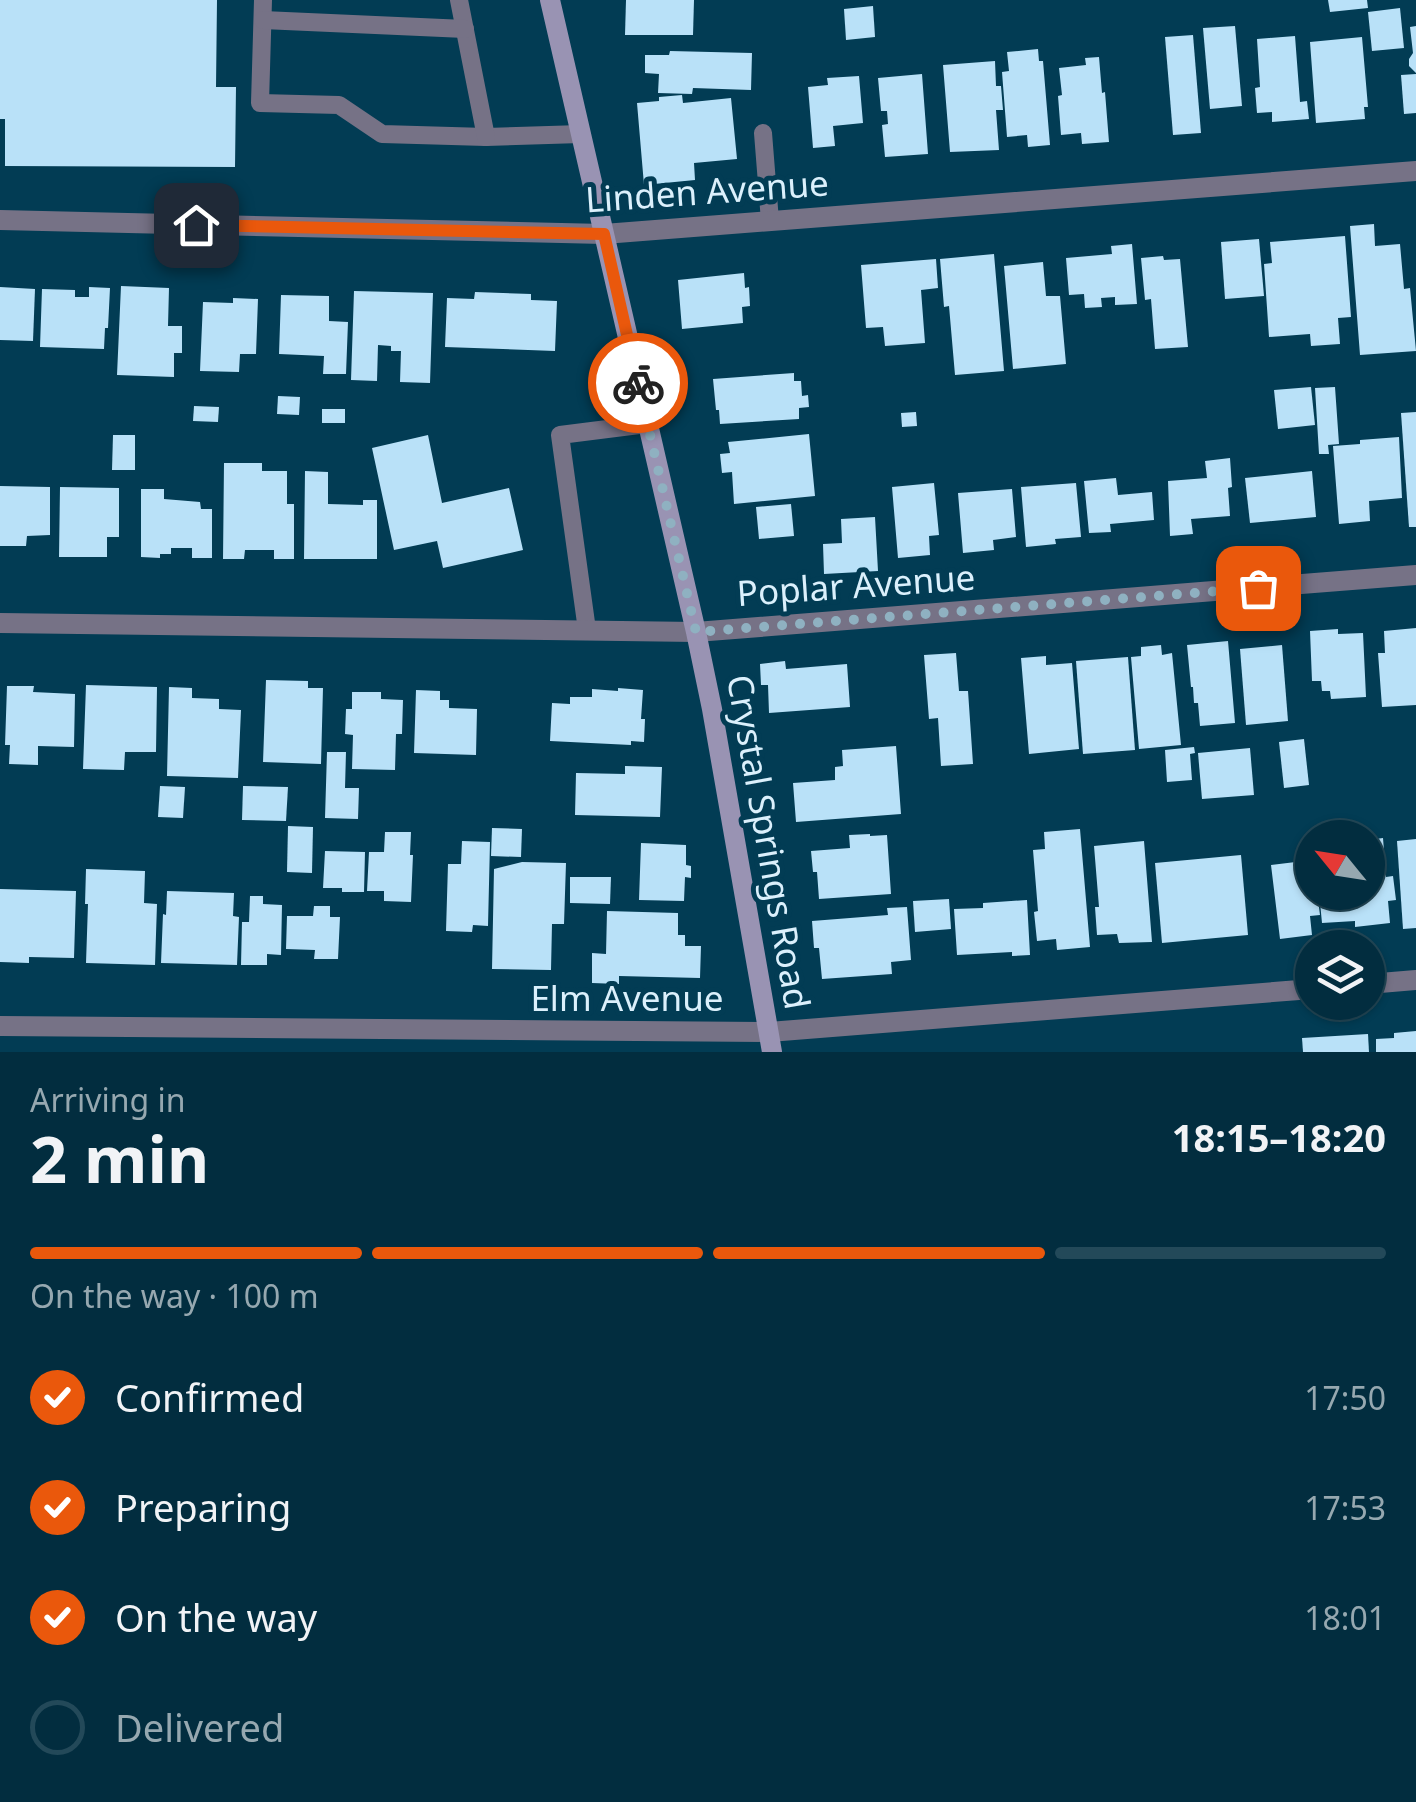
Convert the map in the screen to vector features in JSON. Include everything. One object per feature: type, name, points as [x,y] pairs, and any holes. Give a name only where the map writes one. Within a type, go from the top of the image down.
[{"type":"main road","name":"Crystal Springs Road","points":[[550,0],[696,632],[770,1042]]},
{"type":"street","name":"Linden Avenue","points":[[0,220],[604,234],[1416,170]]},
{"type":"street","name":"Poplar Avenue","points":[[0,622],[696,632],[1416,576]]},
{"type":"street","points":[[1385,983],[1416,980]]},
{"type":"street","name":"Elm Avenue","points":[[0,1026],[770,1042],[1295,990]]},
{"type":"lane","points":[[263,0],[260,103],[340,105],[382,134],[581,134]]},
{"type":"lane","points":[[459,0],[486,137]]},
{"type":"lane","points":[[263,20],[465,29]]},
{"type":"lane","points":[[763,133],[770,222]]},
{"type":"lane","points":[[586,630],[560,435],[648,424]]},
{"type":"building","points":[[0,0],[217,0],[216,87],[236,87],[235,167],[5,166],[5,119],[0,119]]},
{"type":"building","points":[[626,0],[694,0],[693,35],[625,35]]},
{"type":"building","points":[[1328,0],[1367,0],[1368,8],[1330,12]]},
{"type":"building","points":[[873,6],[875,37],[846,40],[844,9]]},
{"type":"building","points":[[1400,8],[1404,48],[1372,51],[1368,12]]},
{"type":"building","points":[[1235,26],[1242,106],[1210,109],[1203,28]]},
{"type":"building","points":[[1416,26],[1416,73],[1409,66],[1409,59],[1413,53],[1410,27]]},
{"type":"building","points":[[1193,35],[1201,133],[1173,135],[1165,37]]},
{"type":"building","points":[[1295,36],[1300,102],[1307,101],[1309,119],[1272,122],[1272,112],[1257,113],[1257,39]]},
{"type":"building","points":[[1362,37],[1368,107],[1364,107],[1365,119],[1316,123],[1310,42]]},
{"type":"building","points":[[1038,49],[1039,61],[1043,61],[1050,145],[1028,147],[1027,135],[1007,137],[1002,72],[1009,71],[1007,52]]},
{"type":"building","points":[[670,51],[752,53],[751,90],[693,88],[692,94],[658,93],[659,74],[645,73],[645,55],[669,55]]},
{"type":"building","points":[[1099,57],[1109,142],[1082,144],[1081,133],[1061,135],[1059,68],[1086,65],[1085,58]]},
{"type":"building","points":[[995,61],[996,86],[1001,86],[1003,110],[996,110],[999,150],[950,152],[943,65]]},
{"type":"building","points":[[922,74],[928,154],[885,157],[882,125],[888,124],[887,111],[881,111],[878,78]]},
{"type":"building","points":[[1416,74],[1416,113],[1404,114],[1401,75]]},
{"type":"building","points":[[859,76],[863,123],[833,126],[835,146],[813,148],[808,87],[828,85],[827,78]]},
{"type":"building","points":[[682,95],[683,103],[731,98],[737,159],[694,163],[695,180],[644,185],[637,103]]},
{"type":"building","points":[[1374,224],[1375,246],[1400,244],[1404,289],[1410,288],[1416,351],[1360,355],[1350,226]]},
{"type":"building","points":[[1345,236],[1351,317],[1338,318],[1340,344],[1311,346],[1310,334],[1269,337],[1264,264],[1272,263],[1270,242]]},
{"type":"building","points":[[1259,239],[1264,296],[1225,299],[1221,242]]},
{"type":"building","points":[[1132,244],[1137,304],[1115,305],[1115,297],[1101,298],[1102,307],[1085,308],[1084,294],[1069,295],[1066,258],[1112,254],[1111,246]]},
{"type":"building","points":[[994,254],[1004,371],[955,375],[940,259]]},
{"type":"building","points":[[1163,256],[1164,260],[1180,259],[1188,347],[1155,349],[1151,299],[1145,300],[1141,258]]},
{"type":"building","points":[[936,259],[938,288],[921,290],[925,343],[885,346],[883,327],[866,328],[861,265]]},
{"type":"building","points":[[1043,262],[1046,296],[1060,296],[1066,364],[1013,369],[1004,266]]},
{"type":"building","points":[[744,273],[750,306],[742,307],[743,323],[682,329],[678,280]]},
{"type":"building","points":[[121,286],[169,288],[168,326],[182,326],[182,353],[174,353],[174,377],[117,375]]},
{"type":"building","points":[[0,287],[35,289],[33,341],[0,340]]},
{"type":"building","points":[[89,287],[110,288],[104,349],[40,347],[42,289],[75,290],[75,297],[89,297]]},
{"type":"building","points":[[354,291],[433,293],[430,383],[400,382],[401,351],[378,345],[377,381],[351,380]]},
{"type":"building","points":[[475,292],[531,294],[531,300],[557,301],[555,351],[445,347],[447,298],[474,299]]},
{"type":"building","points":[[281,295],[329,296],[329,321],[348,322],[346,374],[323,374],[324,356],[279,354]]},
{"type":"building","points":[[233,298],[258,299],[256,354],[240,354],[239,372],[200,371],[203,302],[233,303]]},
{"type":"building","points":[[794,373],[794,381],[801,381],[802,396],[808,395],[809,407],[799,408],[799,419],[720,424],[713,379]]},
{"type":"building","points":[[1311,387],[1315,425],[1278,429],[1274,390]]},
{"type":"building","points":[[1335,387],[1339,444],[1328,445],[1329,454],[1319,454],[1315,388]]},
{"type":"building","points":[[278,396],[300,397],[299,415],[277,414]]},
{"type":"building","points":[[194,406],[219,407],[218,422],[193,421]]},
{"type":"building","points":[[322,409],[345,409],[345,423],[322,423]]},
{"type":"building","points":[[916,412],[917,426],[902,427],[901,413]]},
{"type":"building","points":[[1416,412],[1416,527],[1409,527],[1401,413]]},
{"type":"building","points":[[809,434],[815,496],[734,504],[732,472],[722,473],[720,454],[730,453],[728,442]]},
{"type":"building","points":[[113,435],[135,435],[135,470],[112,470]]},
{"type":"building","points":[[428,435],[442,503],[509,488],[523,550],[443,568],[437,541],[394,550],[372,448]]},
{"type":"building","points":[[1399,437],[1402,498],[1369,501],[1370,521],[1339,524],[1333,446]]},
{"type":"building","points":[[1230,458],[1230,516],[1191,519],[1193,534],[1170,536],[1168,481],[1207,478],[1205,461]]},
{"type":"building","points":[[224,463],[262,463],[262,471],[287,471],[287,504],[294,504],[294,559],[274,559],[274,550],[245,550],[244,559],[223,559]]},
{"type":"building","points":[[305,471],[328,472],[328,504],[363,505],[363,500],[377,500],[377,559],[304,559]]},
{"type":"building","points":[[1312,471],[1316,517],[1250,523],[1245,478]]},
{"type":"building","points":[[1116,478],[1118,495],[1152,492],[1154,520],[1110,524],[1111,532],[1089,533],[1084,481]]},
{"type":"building","points":[[934,483],[939,535],[929,536],[930,555],[898,558],[892,487]]},
{"type":"building","points":[[1076,483],[1081,537],[1026,547],[1021,487]]},
{"type":"building","points":[[0,486],[50,487],[50,535],[27,536],[26,546],[0,546]]},
{"type":"building","points":[[60,487],[119,488],[119,537],[107,537],[107,557],[59,557]]},
{"type":"building","points":[[141,489],[164,489],[164,499],[200,502],[201,509],[212,509],[212,558],[192,558],[192,548],[171,548],[171,554],[160,554],[160,558],[141,557]]},
{"type":"building","points":[[1012,489],[1016,537],[993,540],[994,550],[963,553],[958,493]]},
{"type":"building","points":[[791,504],[794,536],[759,539],[756,507]]},
{"type":"building","points":[[875,517],[878,571],[824,574],[823,544],[842,543],[841,519]]},
{"type":"building","points":[[1416,628],[1416,705],[1382,707],[1378,653],[1385,653],[1384,631]]},
{"type":"building","points":[[1338,629],[1338,634],[1363,633],[1366,697],[1331,699],[1330,691],[1322,691],[1321,681],[1312,681],[1310,631]]},
{"type":"building","points":[[1228,641],[1235,723],[1200,726],[1187,645]]},
{"type":"building","points":[[1161,645],[1162,655],[1172,653],[1181,745],[1139,749],[1131,657],[1141,656],[1141,647]]},
{"type":"building","points":[[1282,645],[1288,721],[1246,725],[1240,649]]},
{"type":"building","points":[[956,653],[959,691],[968,691],[973,764],[941,766],[938,718],[929,719],[924,655]]},
{"type":"building","points":[[1046,656],[1046,665],[1072,663],[1079,749],[1029,754],[1021,658]]},
{"type":"building","points":[[1128,657],[1135,750],[1083,754],[1076,661]]},
{"type":"building","points":[[785,661],[786,669],[847,664],[850,707],[769,713],[768,685],[761,685],[760,664]]},
{"type":"building","points":[[266,680],[308,681],[308,688],[323,688],[321,764],[263,762]]},
{"type":"building","points":[[86,685],[157,687],[156,752],[125,752],[124,770],[83,769]]},
{"type":"building","points":[[7,686],[34,686],[33,692],[75,694],[74,747],[38,746],[38,765],[9,764],[10,745],[5,745]]},
{"type":"building","points":[[169,687],[192,688],[192,698],[219,699],[219,709],[241,710],[238,778],[167,776]]},
{"type":"building","points":[[592,689],[643,690],[644,742],[631,741],[631,745],[550,741],[552,703],[570,704],[570,697],[592,697]]},
{"type":"building","points":[[416,690],[440,691],[440,700],[449,700],[449,708],[477,709],[476,755],[414,753]]},
{"type":"building","points":[[352,692],[381,692],[381,699],[403,700],[402,734],[396,734],[395,770],[352,769],[353,735],[345,734],[346,709],[352,709]]},
{"type":"building","points":[[1304,739],[1309,785],[1284,788],[1279,742]]},
{"type":"building","points":[[896,746],[901,814],[796,822],[793,783],[835,780],[835,767],[843,766],[842,750]]},
{"type":"building","points":[[1194,747],[1195,753],[1190,754],[1192,780],[1167,782],[1165,750]]},
{"type":"building","points":[[1250,748],[1254,795],[1202,799],[1198,753]]},
{"type":"building","points":[[327,752],[346,752],[345,788],[359,788],[358,819],[325,818]]},
{"type":"building","points":[[625,766],[662,767],[660,817],[575,815],[576,773],[625,774]]},
{"type":"building","points":[[160,786],[185,787],[183,818],[158,817]]},
{"type":"building","points":[[243,786],[288,787],[286,821],[242,820]]},
{"type":"building","points":[[288,826],[313,827],[312,873],[287,872]]},
{"type":"building","points":[[492,828],[522,829],[521,857],[491,856]]},
{"type":"building","points":[[1080,829],[1090,947],[1057,950],[1056,939],[1037,941],[1033,850],[1045,849],[1044,832]]},
{"type":"building","points":[[385,832],[411,832],[411,902],[384,901],[384,891],[367,891],[369,852],[384,852]]},
{"type":"building","points":[[849,835],[887,835],[891,894],[819,899],[811,851],[850,848]]},
{"type":"building","points":[[1416,839],[1416,928],[1403,929],[1397,841]]},
{"type":"building","points":[[462,841],[490,842],[488,926],[473,925],[472,932],[446,931],[448,864],[461,864]]},
{"type":"building","points":[[1144,841],[1152,942],[1119,943],[1117,934],[1097,935],[1094,846]]},
{"type":"building","points":[[641,843],[686,845],[691,878],[685,877],[684,901],[639,900]]},
{"type":"building","points":[[325,851],[365,852],[364,892],[323,888]]},
{"type":"building","points":[[1241,855],[1248,935],[1162,943],[1155,863]]},
{"type":"building","points":[[522,862],[566,863],[564,924],[552,924],[551,970],[492,969],[494,869]]},
{"type":"building","points":[[1295,862],[1295,910],[1319,910],[1320,915],[1310,916],[1311,930],[1295,930],[1295,937],[1280,939],[1271,865]]},
{"type":"building","points":[[1385,864],[1386,877],[1393,876],[1396,900],[1388,901],[1390,923],[1355,927],[1355,921],[1322,923],[1321,910],[1385,910]]},
{"type":"building","points":[[86,869],[145,871],[144,903],[157,904],[155,965],[86,963]]},
{"type":"building","points":[[570,877],[611,877],[610,904],[570,903]]},
{"type":"building","points":[[0,889],[76,891],[74,958],[29,957],[29,963],[0,962]]},
{"type":"building","points":[[167,891],[234,893],[233,916],[239,917],[237,965],[161,963]]},
{"type":"building","points":[[250,896],[263,896],[263,904],[282,905],[281,955],[267,954],[267,965],[241,965],[242,922],[249,922]]},
{"type":"building","points":[[949,899],[951,929],[915,932],[913,901]]},
{"type":"building","points":[[1027,900],[1030,955],[957,955],[954,909]]},
{"type":"building","points":[[314,906],[330,906],[330,917],[340,917],[338,959],[314,959],[315,950],[286,949],[287,916],[313,916]]},
{"type":"building","points":[[907,907],[911,960],[891,962],[892,974],[822,979],[812,921],[888,915],[887,908]]},
{"type":"building","points":[[607,911],[678,913],[678,935],[685,935],[685,946],[701,946],[700,978],[619,976],[619,984],[592,983],[592,953],[606,954]]},
{"type":"building","points":[[1416,1031],[1416,1052],[1376,1052],[1376,1039]]},
{"type":"building","points":[[1368,1034],[1369,1052],[1303,1052],[1302,1038]]},
{"type":"way so far","points":[[638,383],[696,632],[1258,588]]},
{"type":"route","points":[[196,225],[604,234],[638,383]]}]
